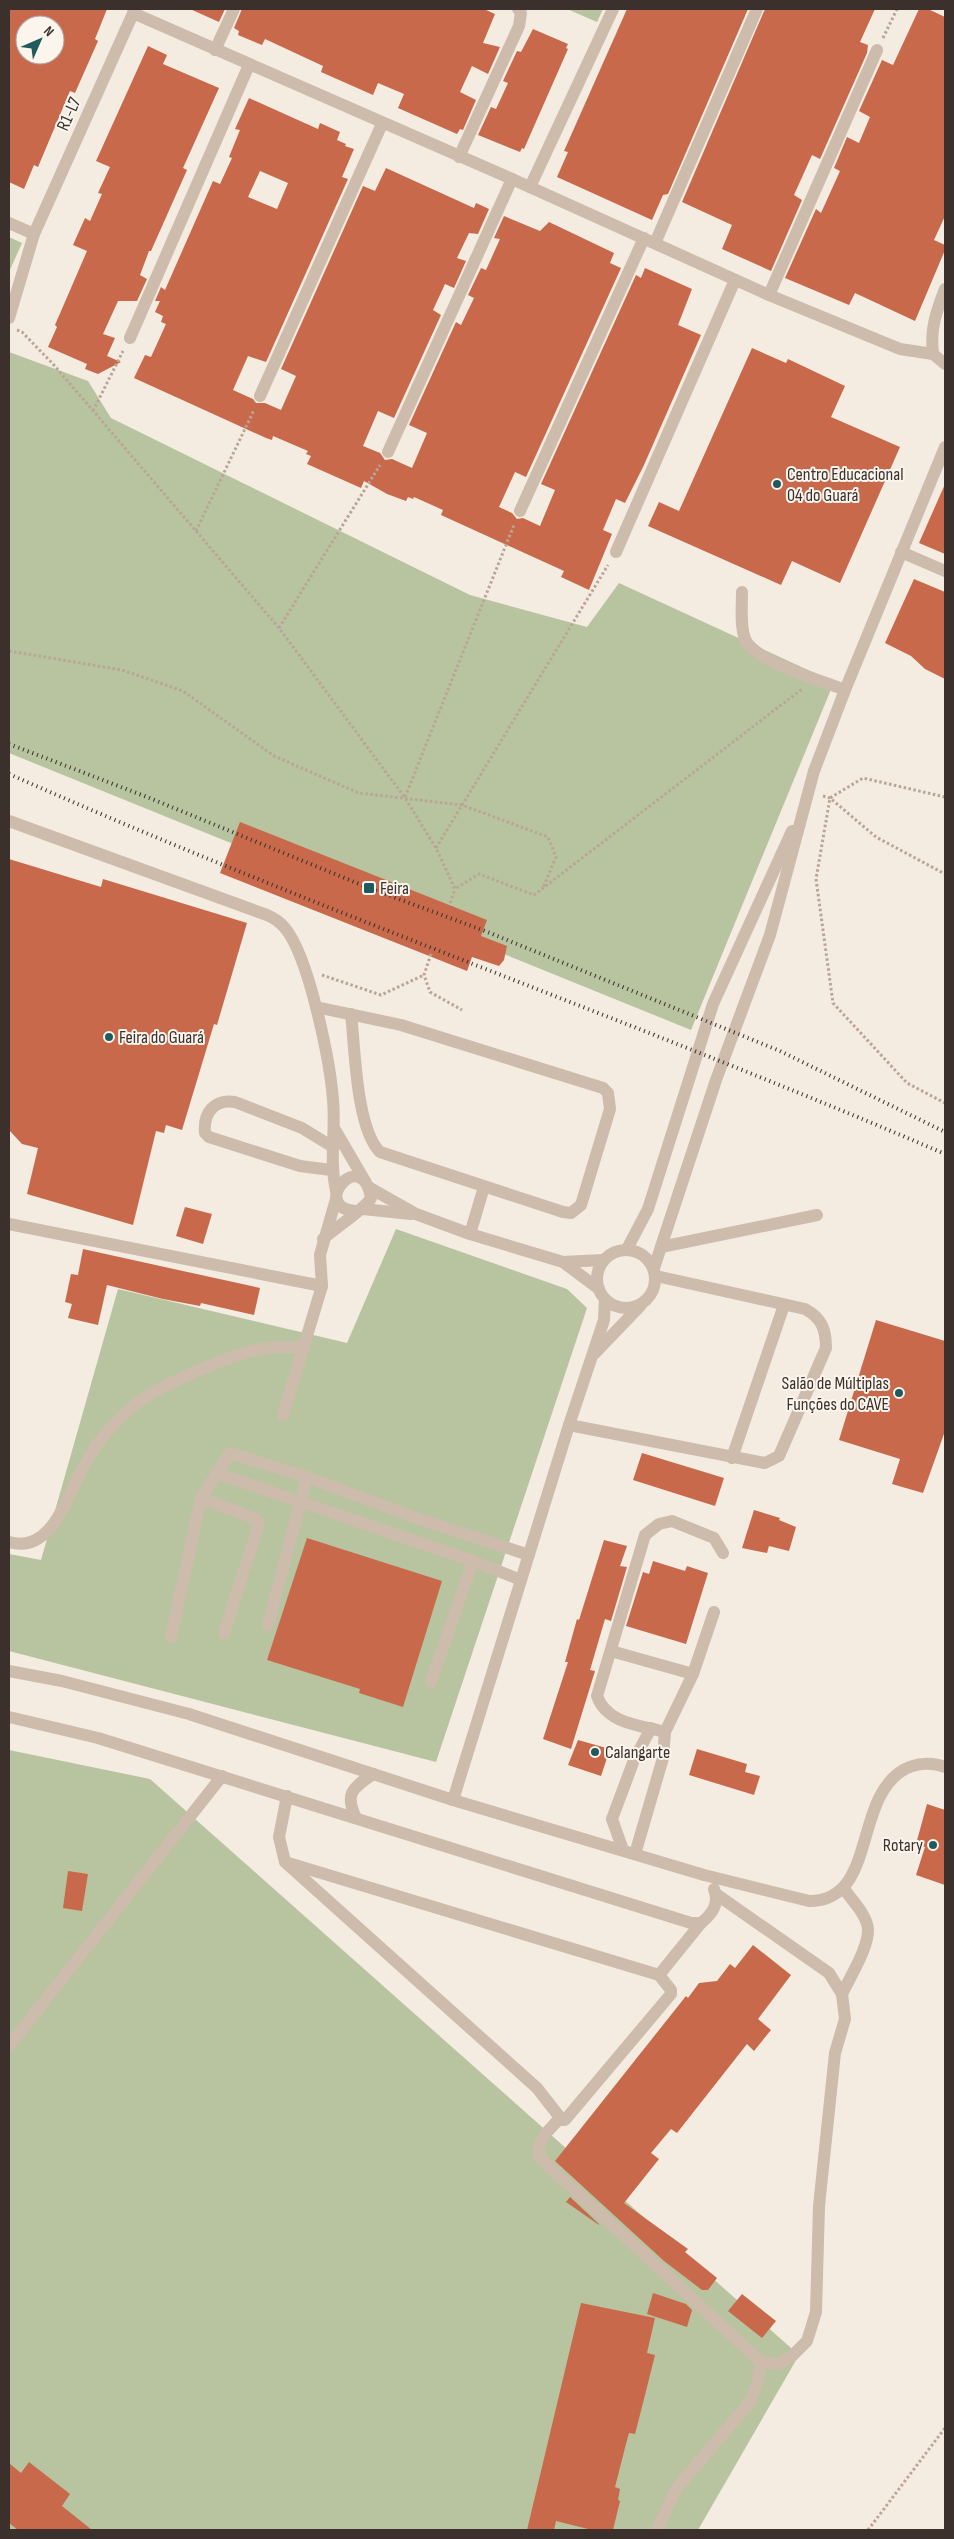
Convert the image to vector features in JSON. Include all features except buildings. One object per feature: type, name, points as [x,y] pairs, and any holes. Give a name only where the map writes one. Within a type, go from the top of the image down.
[{"type":"street","points":[[215,50],[234,9]]},
{"type":"street","points":[[459,157],[519,26],[521,13],[518,9]]},
{"type":"street","points":[[530,187],[613,9]]},
{"type":"street","points":[[520,511],[650,241],[757,9]]},
{"type":"street","points":[[134,11],[249,66],[512,179],[769,295],[900,349],[933,354],[945,364]]},
{"type":"street","name":"R1-L7","points":[[9,318],[34,234],[134,11]]},
{"type":"street","points":[[769,295],[877,50]]},
{"type":"street","points":[[130,338],[249,66]]},
{"type":"street","points":[[260,396],[382,124]]},
{"type":"street","points":[[388,452],[512,179]]},
{"type":"street","points":[[9,223],[34,234]]},
{"type":"street","points":[[616,552],[735,280]]},
{"type":"street","points":[[933,354],[933,323],[945,289]]},
{"type":"street","points":[[592,1355],[653,1292],[655,1272],[661,1247],[716,1080],[770,935],[814,770],[945,447]]},
{"type":"street","points":[[901,552],[945,571]]},
{"type":"street","points":[[742,592],[743,631],[752,648],[768,659],[845,690]]},
{"type":"street","points":[[627,1249],[648,1209],[713,1004],[804,806]]},
{"type":"street","points":[[9,820],[267,914],[286,929],[304,969],[316,1007],[333,1099],[334,1128],[331,1170],[336,1195],[341,1207],[348,1211],[416,1214]]},
{"type":"street","points":[[316,1007],[351,1014],[400,1025],[594,1084],[608,1093],[610,1109],[581,1205],[576,1210],[563,1212],[387,1156],[376,1148],[363,1118],[351,1014]]},
{"type":"street","points":[[331,1170],[300,1166],[209,1137],[205,1133],[204,1126],[211,1109],[217,1102],[224,1100],[235,1102],[302,1128],[333,1147]]},
{"type":"street","points":[[323,1239],[372,1198],[367,1184],[334,1128]]},
{"type":"street","points":[[283,1415],[322,1286],[320,1255],[323,1239],[339,1184],[348,1177],[357,1177],[416,1214],[470,1234],[563,1262],[603,1260]]},
{"type":"street","points":[[470,1234],[484,1187]]},
{"type":"street","points":[[661,1247],[817,1215]]},
{"type":"street","points":[[9,1224],[322,1286]]},
{"type":"street","points":[[453,1800],[569,1425],[604,1320],[602,1294],[597,1272],[603,1260],[614,1252],[627,1249],[639,1252],[648,1258],[655,1272],[815,1314],[826,1333],[826,1348],[779,1456],[765,1463],[569,1425]]},
{"type":"street","points":[[563,1262],[616,1306],[629,1308],[641,1304]]},
{"type":"street","points":[[732,1458],[784,1305]]},
{"type":"street","points":[[9,1542],[28,1544],[44,1534],[58,1518],[84,1464],[99,1441],[133,1406],[168,1386],[256,1350],[302,1348]]},
{"type":"street","points":[[171,1637],[201,1498],[230,1453],[307,1477],[422,1520],[529,1555]]},
{"type":"street","points":[[216,1473],[473,1561],[521,1580]]},
{"type":"street","points":[[268,1625],[307,1477]]},
{"type":"street","points":[[201,1498],[256,1519],[259,1524],[224,1633]]},
{"type":"street","points":[[414,1542],[422,1520]]},
{"type":"street","points":[[665,1732],[615,1719],[604,1711],[597,1696],[646,1534],[659,1524],[672,1521],[714,1538],[723,1553]]},
{"type":"street","points":[[431,1682],[473,1561]]},
{"type":"street","points":[[629,1852],[663,1758],[665,1732],[693,1674],[714,1612]]},
{"type":"street","points":[[611,1651],[693,1674]]},
{"type":"street","points":[[9,1672],[62,1681],[189,1714],[453,1800],[704,1875],[809,1901],[823,1901],[833,1897],[844,1888],[852,1877],[876,1802],[884,1786],[898,1773],[913,1765],[936,1763],[945,1766]]},
{"type":"street","points":[[9,1717],[98,1738],[691,1923],[701,1923]]},
{"type":"street","points":[[629,1852],[612,1819],[634,1760],[651,1728]]},
{"type":"street","points":[[356,1818],[350,1806],[349,1798],[353,1789],[373,1774]]},
{"type":"street","points":[[9,2046],[222,1776]]},
{"type":"street","points":[[285,1862],[659,1975],[671,1990],[671,1994],[565,2120],[560,2118],[537,2088],[285,1862],[279,1837],[287,1796]]},
{"type":"street","points":[[560,2118],[538,2144],[537,2153],[542,2160],[761,2362],[780,2364],[793,2355],[807,2341],[816,2312],[819,2206],[835,2053],[845,2019],[842,1994],[829,1973],[716,1894],[704,1875]]},
{"type":"street","points":[[842,1994],[864,1947],[868,1928],[859,1909],[844,1888]]},
{"type":"street","points":[[659,1975],[714,1909],[716,1894]]},
{"type":"street","points":[[658,2530],[676,2489],[750,2402],[757,2384],[761,2362]]},
{"type":"path","points":[[877,50],[897,9]]},
{"type":"path","points":[[9,326],[22,332],[93,411],[279,628],[405,798],[436,848],[455,889]]},
{"type":"path","points":[[93,411],[130,338]]},
{"type":"path","points":[[196,531],[260,396]]},
{"type":"path","points":[[279,628],[388,452]]},
{"type":"path","points":[[405,798],[520,511]]},
{"type":"path","points":[[436,848],[616,552]]},
{"type":"path","points":[[9,651],[122,670],[183,691],[274,756],[359,793],[462,805],[548,837],[556,857],[542,889]]},
{"type":"path","points":[[450,903],[455,889],[479,874],[534,895],[816,678]]},
{"type":"path","points":[[945,797],[863,778],[830,798],[816,878],[834,1003],[907,1083],[945,1102]]},
{"type":"path","points":[[830,798],[876,836],[945,874]]},
{"type":"path","points":[[431,954],[424,975],[430,992],[462,1010]]},
{"type":"path","points":[[304,969],[381,995],[424,975]]},
{"type":"path","points":[[868,2530],[945,2428]]},
{"type":"green space","points":[[567,9],[603,9],[597,22]]},
{"type":"green space","points":[[9,237],[22,243],[9,272]]},
{"type":"green space","points":[[9,352],[88,381],[111,418],[470,595],[587,627],[619,583],[834,682],[691,1030],[9,753]]},
{"type":"green space","points":[[396,1229],[567,1289],[587,1308],[436,1762],[9,1651],[9,1554],[41,1560],[118,1289],[347,1343]]},
{"type":"green space","points":[[9,1750],[150,1779],[799,2355],[698,2530],[9,2530]]},
{"type":"railway","points":[[9,744],[147,797],[369,888],[485,931],[780,1051],[945,1132]]},
{"type":"railway","points":[[9,774],[242,872],[712,1058],[945,1154]]},
{"type":"place","name":"Centro Educacional 04 do Guará","points":[[777,484]]},
{"type":"place","name":"Feira","points":[[369,888]]},
{"type":"place","name":"Feira do Guará","points":[[109,1037]]},
{"type":"place","name":"Salão de Múltiplas Funções do CAVE","points":[[899,1393]]},
{"type":"place","name":"Calangarte","points":[[595,1752]]},
{"type":"place","name":"Rotary","points":[[933,1845]]}]
